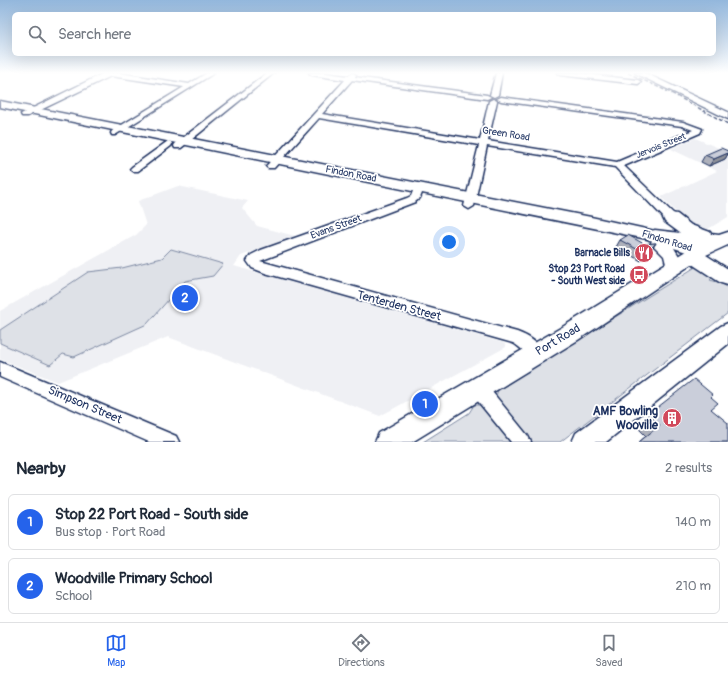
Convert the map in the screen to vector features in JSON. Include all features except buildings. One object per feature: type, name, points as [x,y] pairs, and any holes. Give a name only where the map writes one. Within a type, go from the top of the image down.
[{"type":"highway","points":[[671,218],[685,229],[699,235],[727,239]]},
{"type":"highway","points":[[656,239],[693,241],[727,239]]},
{"type":"highway","name":"Port Road","points":[[388,442],[537,354],[696,253],[727,239]]},
{"type":"highway","points":[[696,253],[728,268]]},
{"type":"highway","points":[[696,253],[728,278]]},
{"type":"highway","points":[[585,442],[728,332]]},
{"type":"main road","points":[[675,94],[728,116]]},
{"type":"main road","name":"Findon Road","points":[[1,106],[274,163],[656,239],[696,253]]},
{"type":"main road","name":"Findon Road","points":[[119,131],[177,143]]},
{"type":"main road","points":[[671,218],[674,230],[656,239],[670,252],[674,268]]},
{"type":"street","points":[[29,113],[68,94]]},
{"type":"street","points":[[119,131],[178,94]]},
{"type":"street","points":[[135,169],[177,143],[243,94]]},
{"type":"street","points":[[274,163],[336,94]]},
{"type":"street","points":[[466,94],[494,98]]},
{"type":"street","points":[[470,202],[495,94]]},
{"type":"street","name":"Jervois Street","points":[[494,98],[694,127],[698,130],[618,165]]},
{"type":"street","name":"Green Road","points":[[316,115],[618,165]]},
{"type":"street","points":[[618,165],[671,218]]},
{"type":"street","name":"Evans Street","points":[[256,265],[253,261],[255,258],[265,253],[411,200],[418,192]]},
{"type":"street","name":"Tenterden Street","points":[[256,265],[517,338],[526,343],[537,354]]},
{"type":"street","name":"Simpson Street","points":[[0,369],[170,442]]},
{"type":"street","points":[[478,388],[522,442]]},
{"type":"shaded area","points":[[695,138],[728,152],[728,217],[708,229],[694,227],[687,223],[661,197],[717,171],[671,149]]},
{"type":"shaded area","points":[[178,186],[248,201],[242,208],[257,226],[295,236],[241,256],[234,266],[504,343],[506,347],[380,416],[168,337],[58,382],[0,359],[0,311],[136,235],[146,225],[138,201]]},
{"type":"shaded area","points":[[171,249],[223,264],[213,276],[185,281],[147,324],[74,357],[63,354],[50,365],[0,343],[0,330],[88,272],[122,268],[162,258]]},
{"type":"shaded area","points":[[697,266],[712,278],[710,280],[721,283],[728,288],[728,313],[560,442],[529,442],[497,402],[496,396],[498,390]]},
{"type":"shaded area","points":[[474,405],[480,405],[484,408],[511,442],[423,442],[469,413]]},
{"type":"railway","points":[[672,94],[728,124]]},
{"type":"place","name":"Barnacle Bills","points":[[644,253]]},
{"type":"place","name":"Stop 23 Port Road - South West side","points":[[639,275]]},
{"type":"place","name":"Woodville Primary School","points":[[185,298]]},
{"type":"place","name":"Stop 22 Port Road - South side","points":[[425,404]]},
{"type":"place","name":"AMF Bowling Wooville","points":[[672,418]]}]
